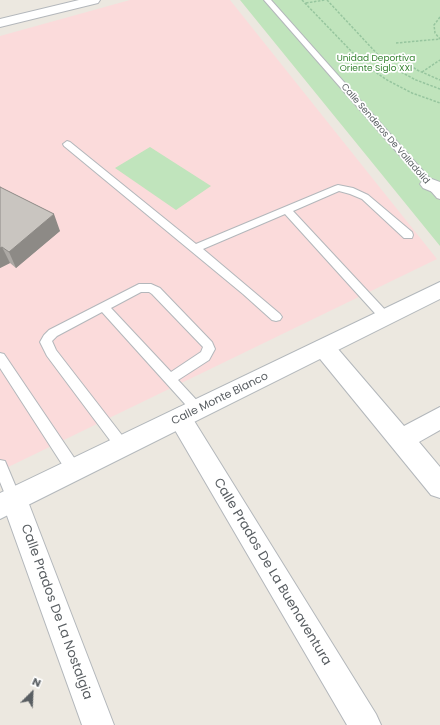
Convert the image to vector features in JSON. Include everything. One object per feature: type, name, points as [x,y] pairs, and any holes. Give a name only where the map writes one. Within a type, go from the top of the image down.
[{"type":"street","points":[[0,23],[87,1]]},
{"type":"street","name":"Calle Monte Blanco","points":[[7,503],[440,290]]},
{"type":"street","points":[[324,348],[440,486]]},
{"type":"street","name":"Calle Prados De La Buenaventura","points":[[189,414],[365,725]]},
{"type":"street","points":[[401,440],[440,418]]},
{"type":"street","name":"Calle Prados De La Nostalgia","points":[[7,503],[98,725]]},
{"type":"lane","name":"Calle Senderos De Valladolid","points":[[267,0],[436,190]]},
{"type":"lane","points":[[67,144],[247,291],[276,318]]},
{"type":"lane","points":[[195,248],[287,210],[333,189],[344,188],[365,197],[408,235]]},
{"type":"lane","points":[[287,210],[386,317]]},
{"type":"lane","points":[[123,447],[51,353],[46,342],[53,333],[139,288],[151,288],[156,291],[208,345],[209,349],[205,356],[170,379]]},
{"type":"lane","points":[[104,307],[170,379],[189,414]]},
{"type":"lane","points":[[0,358],[74,470]]},
{"type":"lane","points":[[0,466],[7,503]]},
{"type":"path","points":[[302,0],[352,52],[374,71],[387,80],[412,93],[440,104]]},
{"type":"path","points":[[305,4],[318,0],[326,0],[381,58],[405,74],[440,89]]},
{"type":"path","points":[[440,17],[434,25],[435,33],[440,39]]},
{"type":"path","points":[[396,43],[440,39]]},
{"type":"path","points":[[394,54],[421,72],[440,80]]},
{"type":"path","points":[[421,72],[440,60]]},
{"type":"shaded area","points":[[130,0],[230,0],[437,259],[0,471],[0,36]]},
{"type":"green space","name":"Unidad Deportiva Oriente Siglo XXI","points":[[240,0],[440,0],[440,246]]},
{"type":"green space","points":[[150,147],[211,186],[176,210],[115,168]]},
{"type":"building","points":[[0,187],[54,214],[9,252],[2,247],[0,248]]}]
